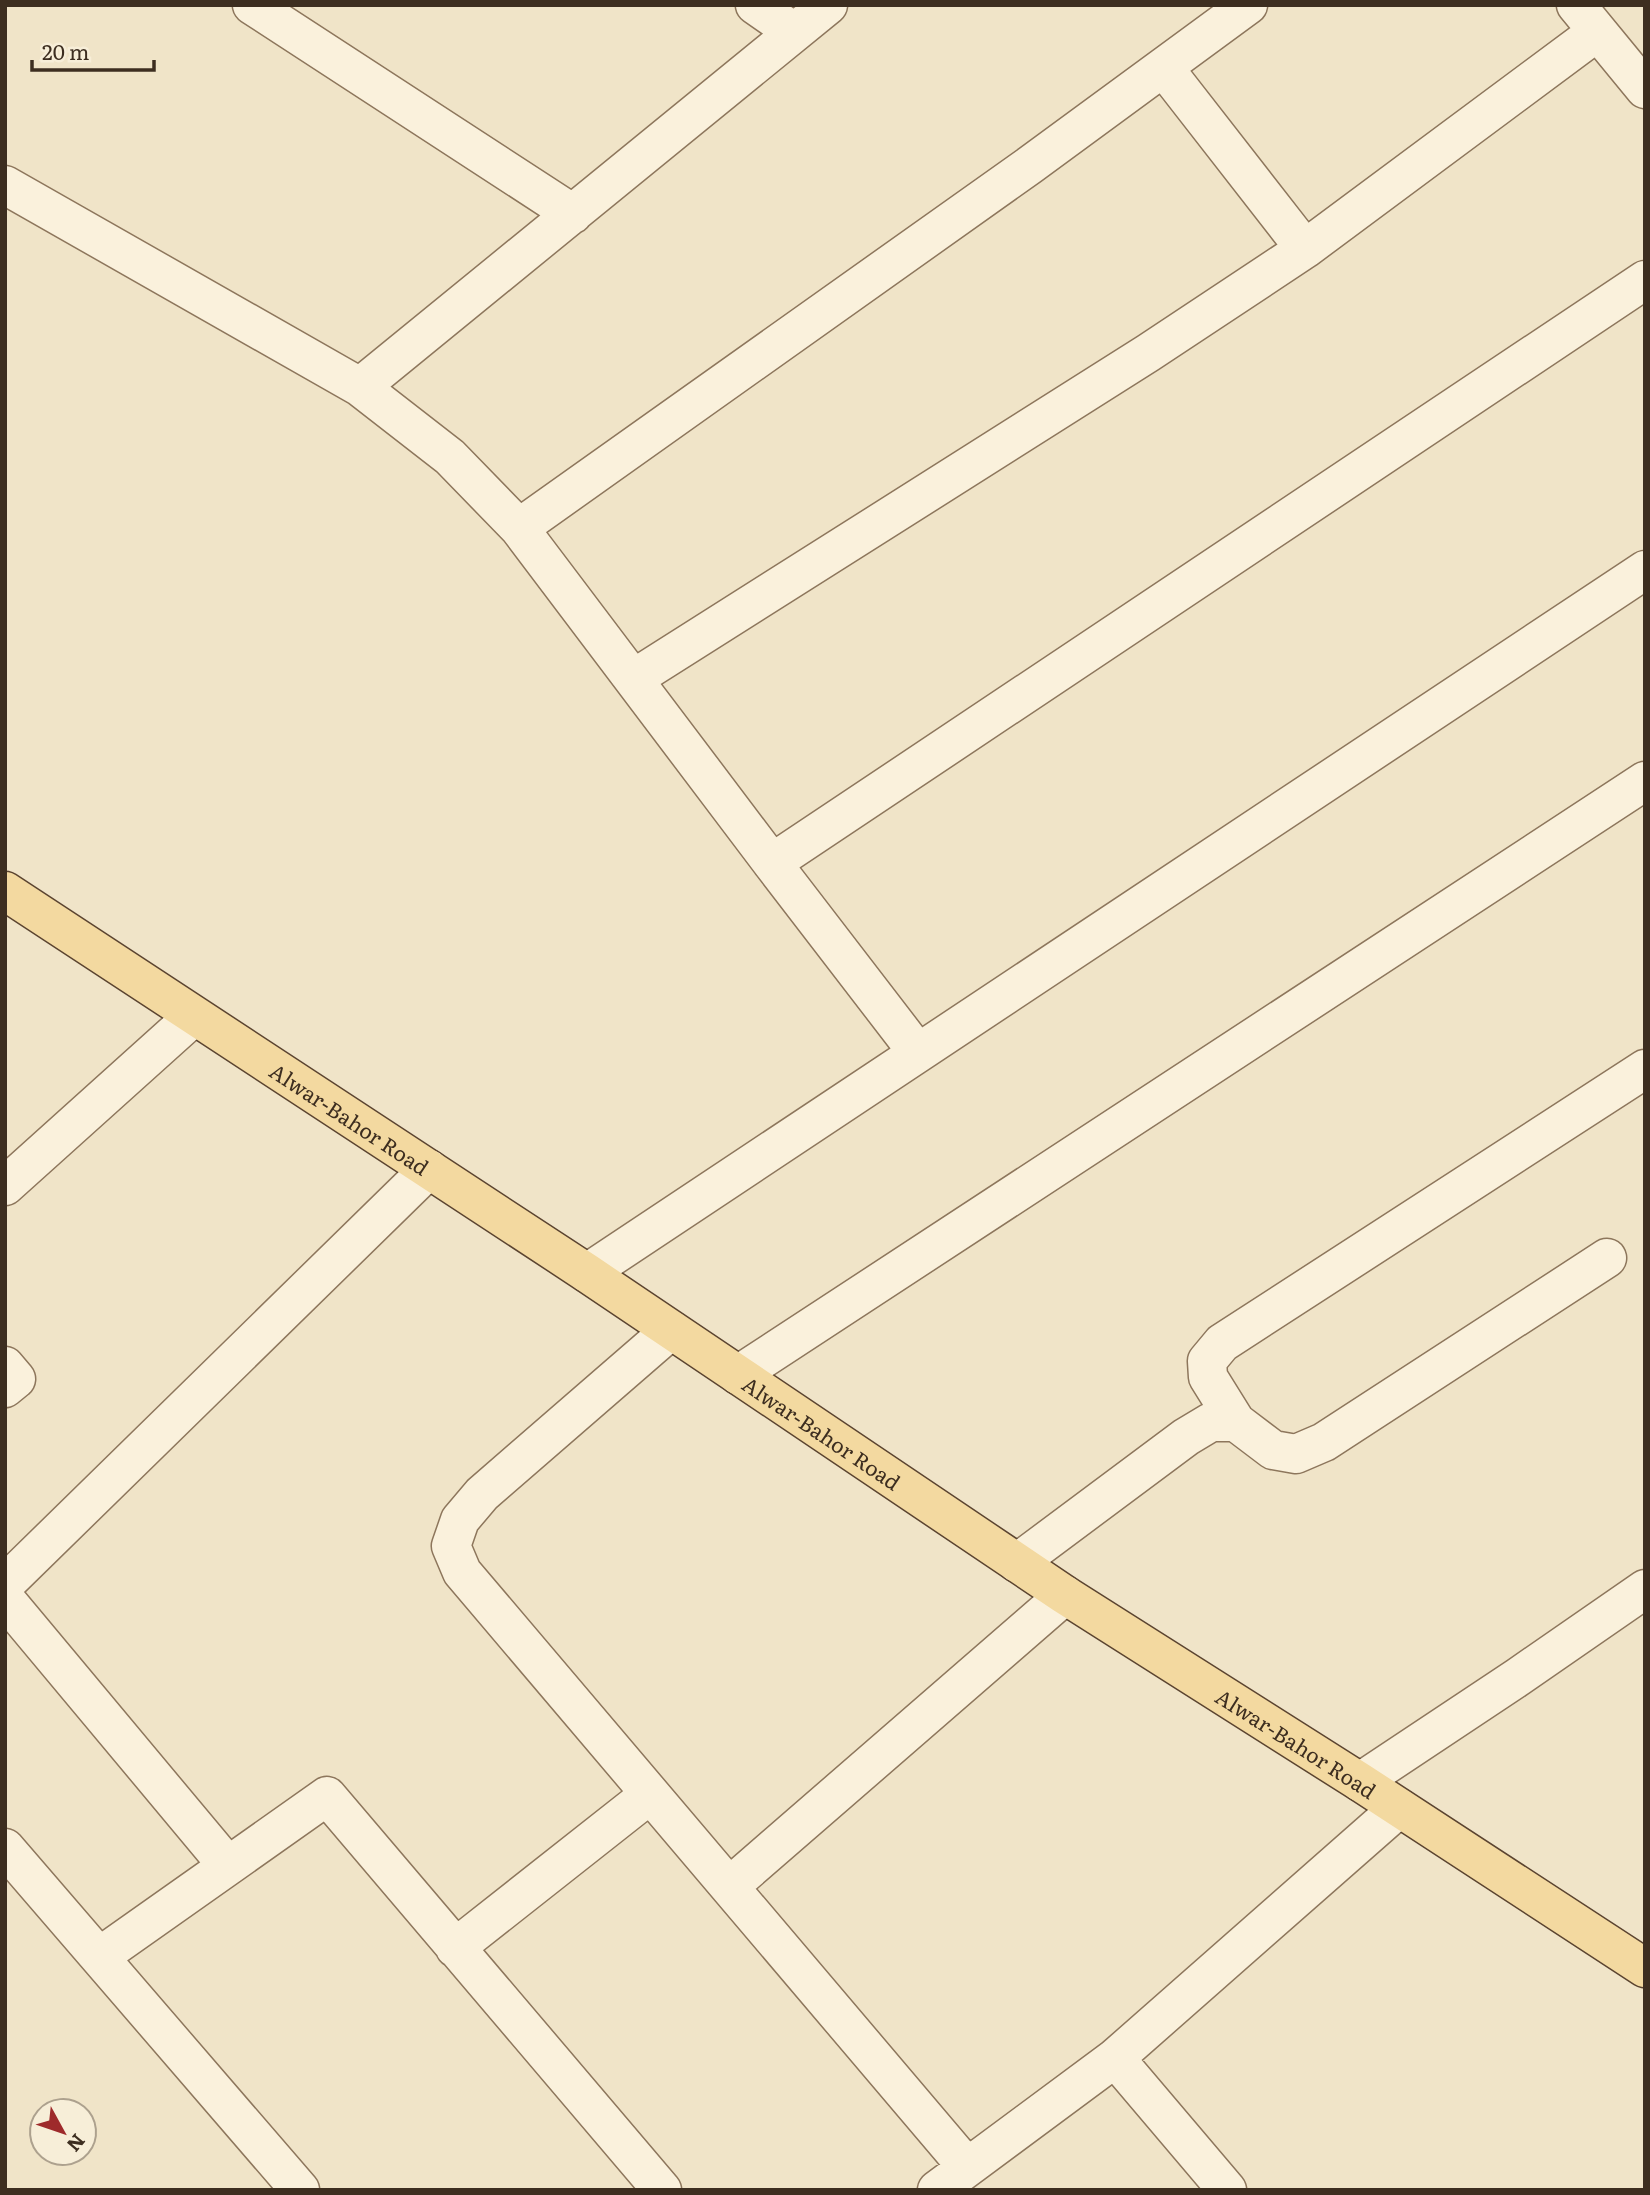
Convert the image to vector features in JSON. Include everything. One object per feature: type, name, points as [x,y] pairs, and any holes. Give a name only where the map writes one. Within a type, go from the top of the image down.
[{"type":"main road","name":"Alwar-Bahor Road","points":[[5,891],[587,1273],[1065,1595],[1645,1968]]},
{"type":"street","points":[[252,5],[573,214]]},
{"type":"street","points":[[755,5],[794,32]]},
{"type":"street","points":[[360,387],[828,5]]},
{"type":"street","points":[[519,527],[1164,68],[1248,5]]},
{"type":"street","points":[[633,679],[1147,353],[1305,248],[1586,19],[1645,89]]},
{"type":"street","points":[[1164,68],[1305,248]]},
{"type":"street","points":[[5,185],[360,387],[450,457],[519,527],[918,1053]]},
{"type":"street","points":[[772,863],[1645,280]]},
{"type":"street","points":[[587,1273],[1645,570]]},
{"type":"street","points":[[738,1375],[1645,781]]},
{"type":"street","points":[[5,1186],[194,1016]]},
{"type":"street","points":[[1607,1258],[1324,1443],[1296,1454],[1273,1450],[1236,1422],[1208,1377],[1207,1361],[1222,1343],[1645,1069]]},
{"type":"street","points":[[5,1584],[429,1169]]},
{"type":"street","points":[[671,1330],[482,1494],[460,1520],[451,1546],[463,1572],[649,1795],[730,1886],[967,2167]]},
{"type":"street","points":[[5,1366],[16,1379],[5,1388]]},
{"type":"street","points":[[1017,1563],[1186,1437],[1211,1422],[1236,1422]]},
{"type":"street","points":[[1360,1783],[1645,1589]]},
{"type":"street","points":[[730,1886],[1065,1595]]},
{"type":"street","points":[[5,1599],[228,1866]]},
{"type":"street","points":[[455,1948],[649,1795]]},
{"type":"street","points":[[99,1957],[327,1796],[656,2188]]},
{"type":"street","points":[[937,2190],[1115,2058],[1399,1808]]},
{"type":"street","points":[[5,1848],[300,2190]]},
{"type":"street","points":[[1115,2058],[1227,2190]]}]
